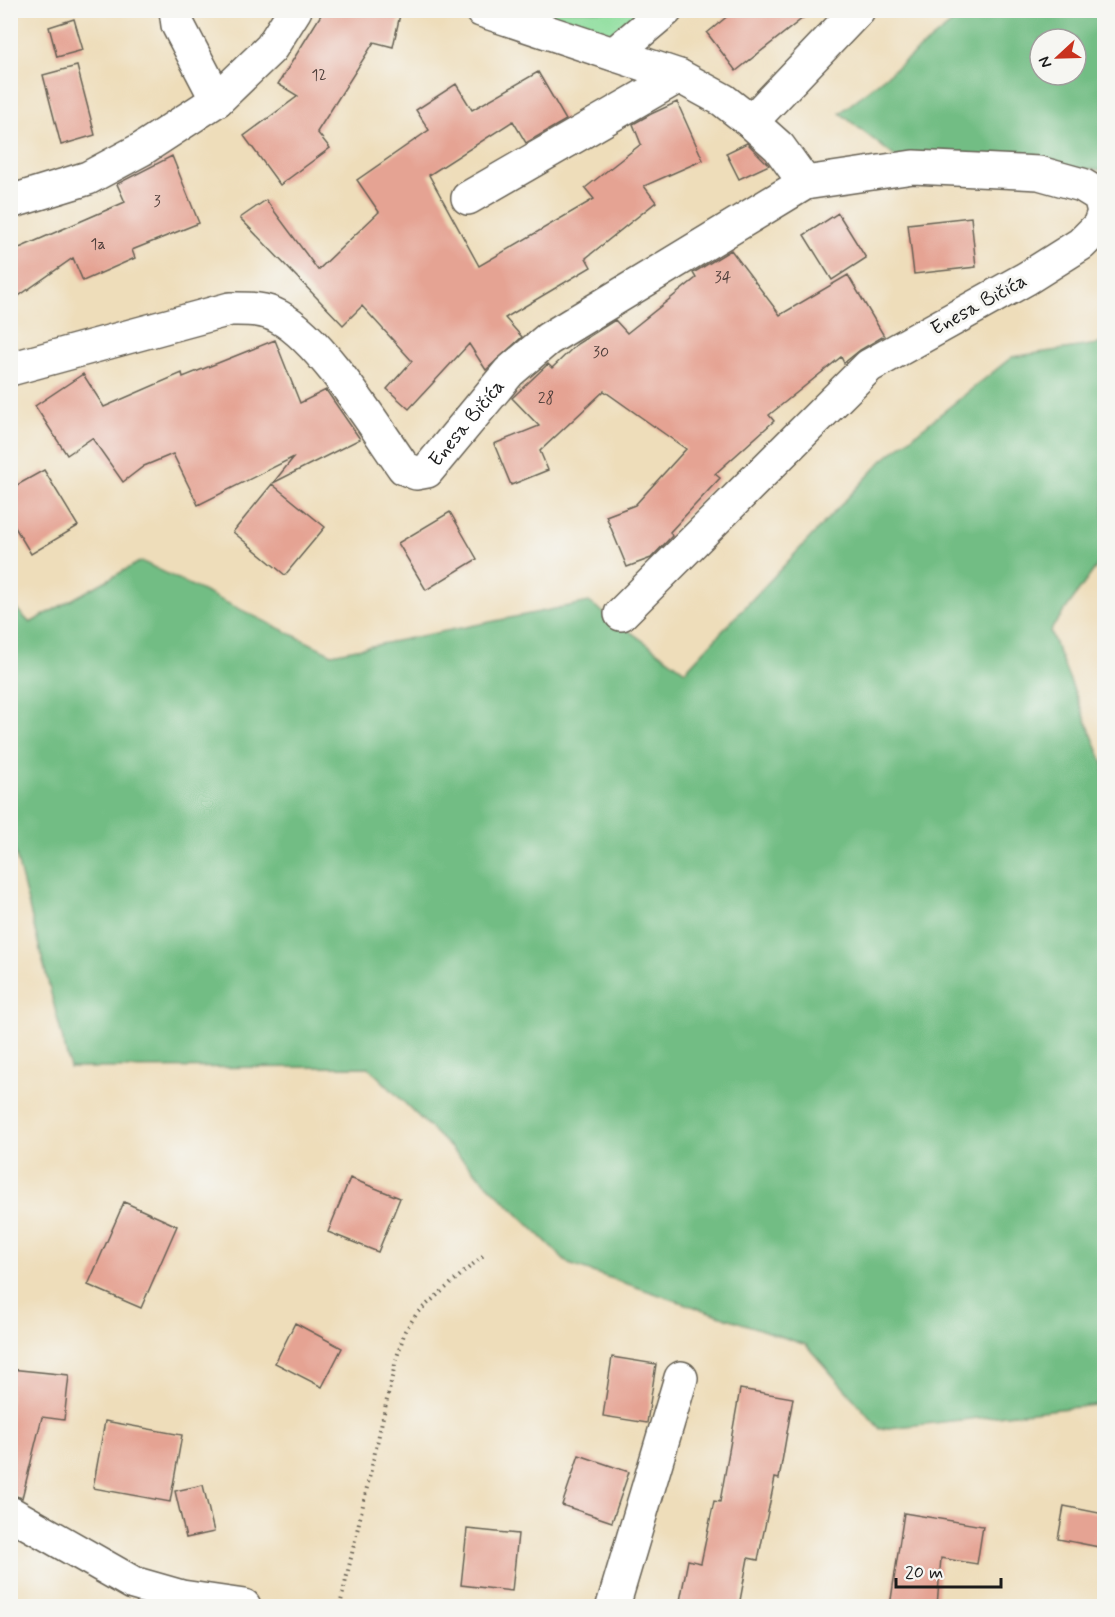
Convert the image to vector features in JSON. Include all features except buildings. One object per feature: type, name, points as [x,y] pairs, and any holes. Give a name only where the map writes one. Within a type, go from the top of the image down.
[{"type":"street","points":[[176,10],[178,25],[217,100]]},
{"type":"street","points":[[10,202],[88,178],[142,149],[217,100],[271,48],[295,10]]},
{"type":"street","points":[[481,10],[679,75],[723,100],[751,122],[778,147],[805,183]]},
{"type":"street","points":[[614,54],[666,10]]},
{"type":"street","points":[[751,122],[858,10]]},
{"type":"street","points":[[468,198],[679,75]]},
{"type":"street","name":"Enesa Bičića","points":[[10,369],[230,309],[258,309],[279,317],[304,336],[342,380],[404,468],[416,473],[427,471],[509,372],[548,339],[805,183],[914,167],[1039,172],[1082,185],[1100,196],[1104,212],[1099,226],[1081,244],[1027,278],[869,366],[621,614]]},
{"type":"street","points":[[613,1606],[681,1378]]},
{"type":"street","points":[[10,1513],[133,1583],[182,1597],[244,1606]]},
{"type":"path","points":[[340,1606],[396,1360],[405,1331],[418,1312],[486,1253]]},
{"type":"green space","points":[[524,10],[653,11],[617,39]]},
{"type":"green space","points":[[967,11],[1104,11],[1104,170],[898,159],[840,113]]},
{"type":"green space","points":[[1104,343],[1104,556],[1050,631],[1104,765],[1104,1404],[880,1429],[806,1345],[569,1264],[368,1067],[70,1068],[11,836],[10,602],[30,623],[141,561],[332,654],[589,602],[685,671],[883,460],[1012,357]]}]
